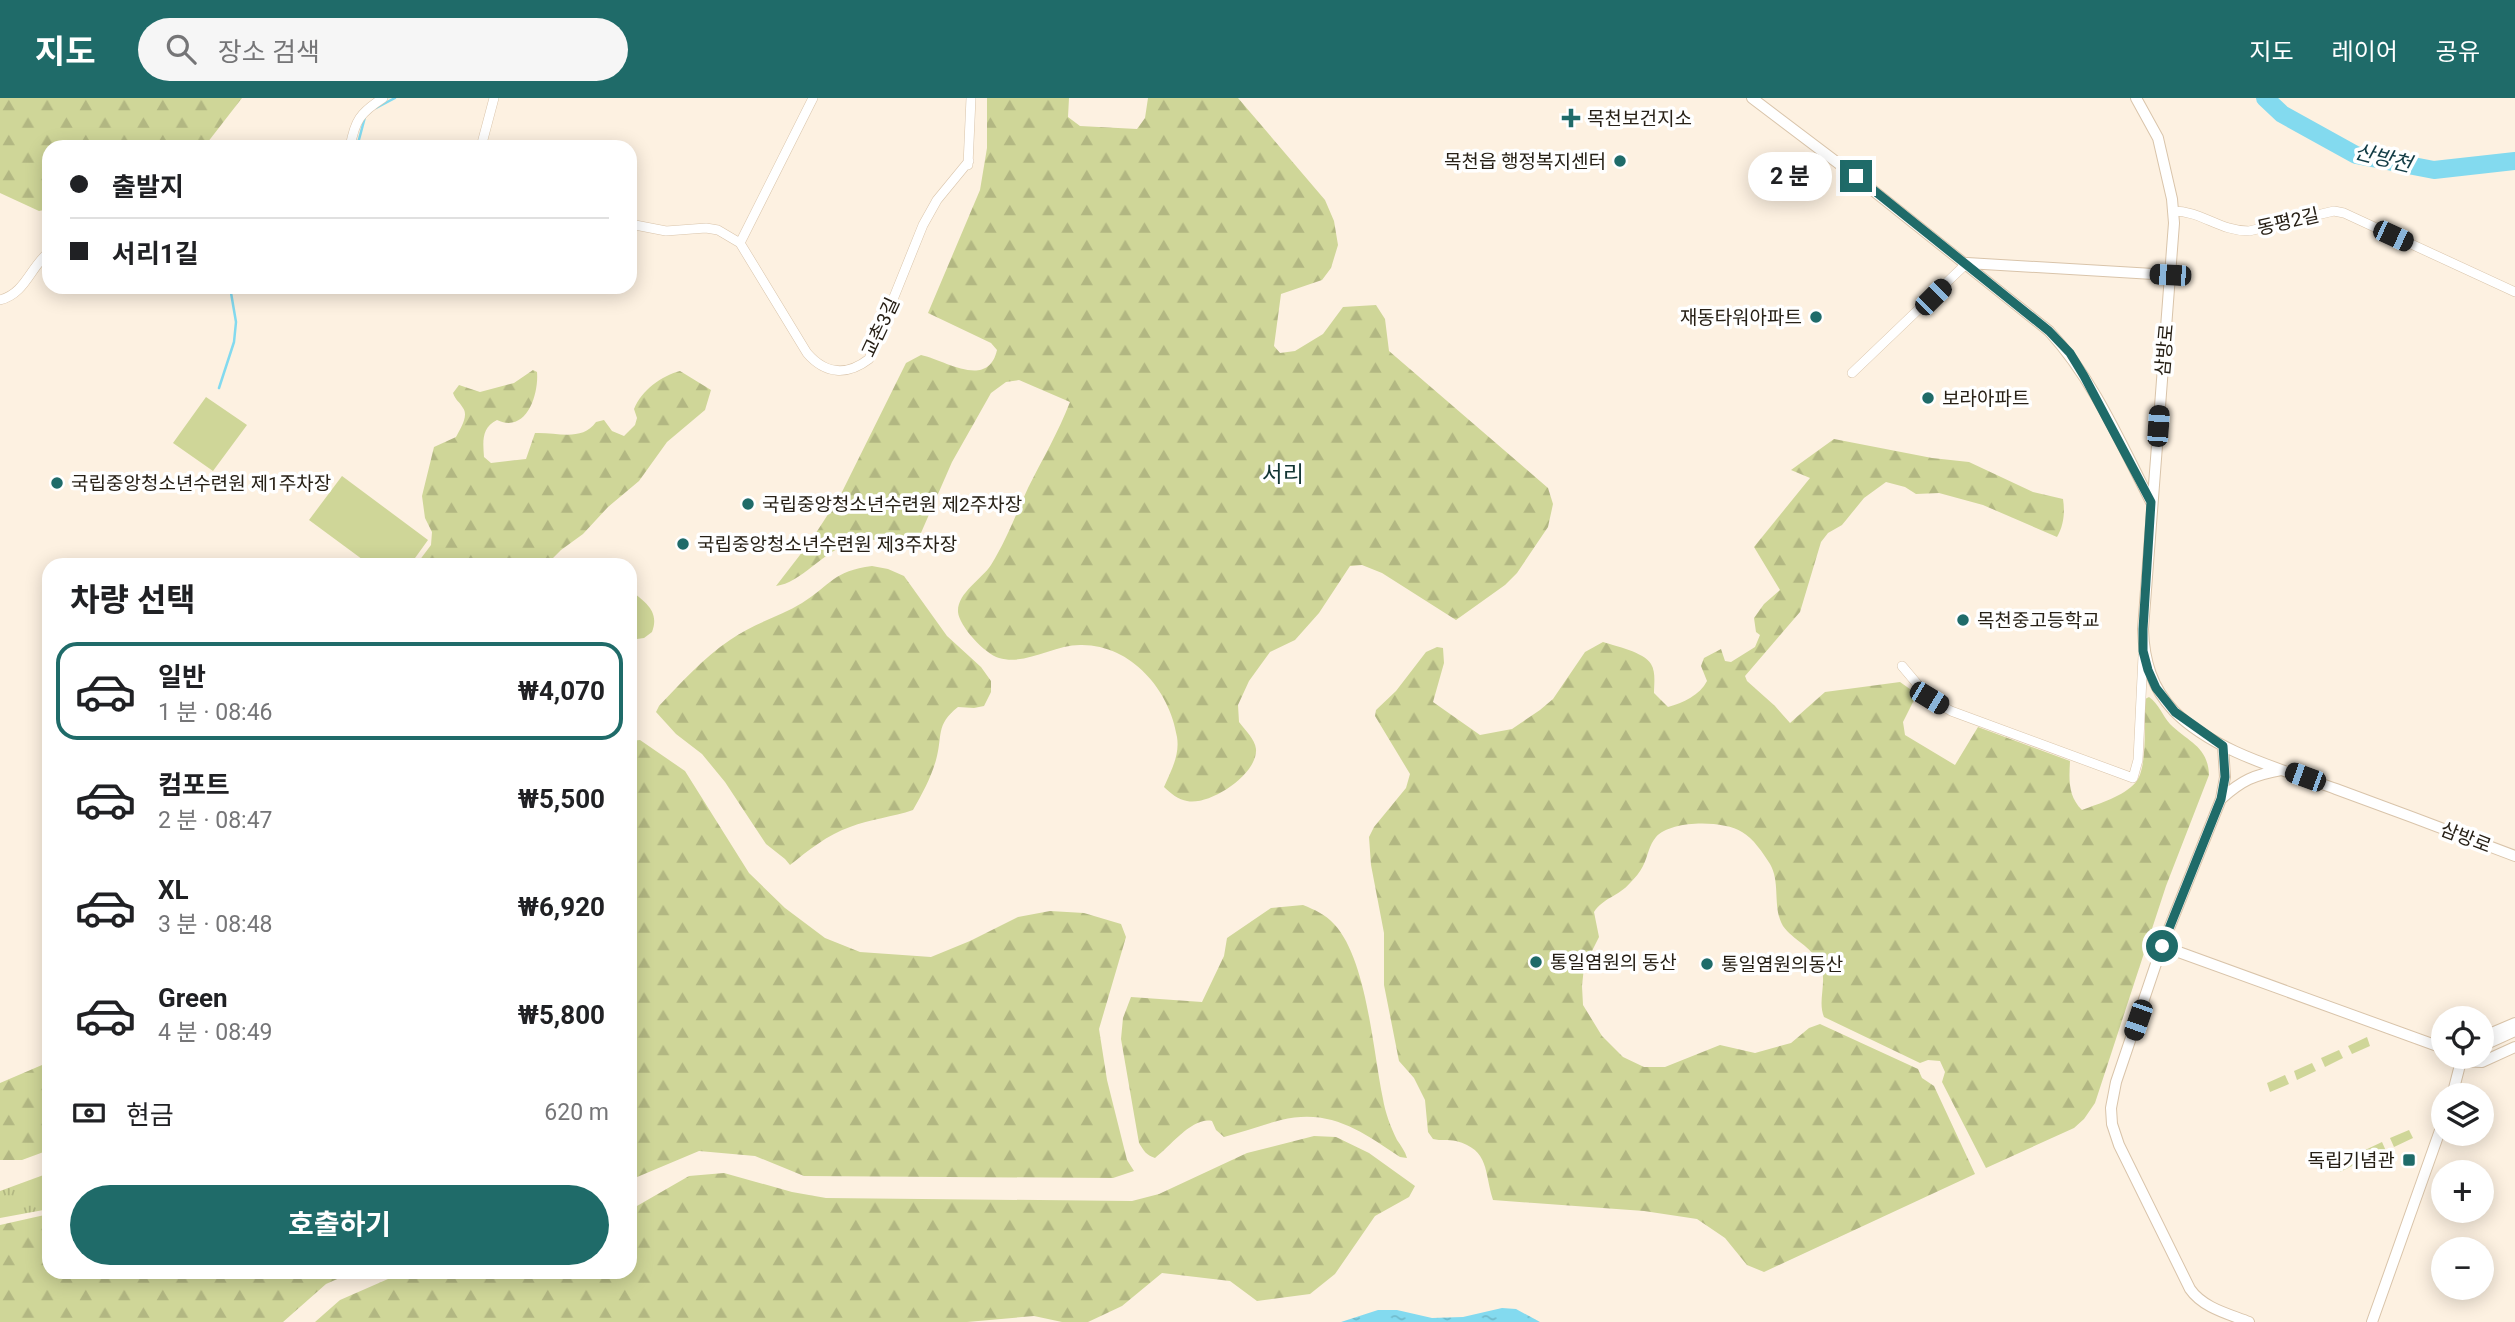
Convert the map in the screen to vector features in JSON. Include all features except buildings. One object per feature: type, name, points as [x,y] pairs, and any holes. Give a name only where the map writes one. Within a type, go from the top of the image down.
[{"type":"street","points":[[352,140],[363,111],[383,98]]},
{"type":"street","points":[[483,140],[494,98]]},
{"type":"street","points":[[637,226],[666,232],[706,228],[718,230],[740,243],[813,98]]},
{"type":"street","name":"교촌3길","points":[[740,243],[807,353],[816,363],[832,371],[854,368],[869,359],[923,225],[937,200],[968,164],[971,98]]},
{"type":"street","points":[[1752,98],[1967,263],[2049,331],[2070,353],[2151,502]]},
{"type":"street","name":"삼방로","points":[[1902,666],[1929,698],[1951,711],[2133,778],[2138,760],[2151,502],[2173,211],[2158,138],[2136,98]]},
{"type":"street","name":"동평2길","points":[[2173,211],[2188,211],[2222,228],[2236,231],[2249,231],[2334,211],[2344,213],[2515,292]]},
{"type":"street","points":[[0,300],[10,298],[23,287],[42,261]]},
{"type":"street","points":[[1853,373],[1967,263],[2170,275]]},
{"type":"street","name":"삼방로","points":[[2143,651],[2156,688],[2175,712],[2223,746],[2515,856]]},
{"type":"street","points":[[2223,746],[2225,777],[2221,799],[2162,946],[2116,1082],[2110,1108],[2119,1145],[2195,1297],[2208,1306],[2249,1322]]},
{"type":"street","points":[[2221,799],[2239,783],[2257,775],[2284,769]]},
{"type":"street","points":[[2162,946],[2431,1044]]},
{"type":"street","points":[[2494,1032],[2515,1023]]},
{"type":"street","points":[[2494,1041],[2515,1031]]},
{"type":"street","points":[[2494,1050],[2515,1040]]},
{"type":"street","points":[[2494,1056],[2515,1046]]},
{"type":"street","points":[[2372,1322],[2434,1146]]},
{"type":"green space","points":[[0,98],[242,98],[209,140],[42,140],[42,210],[0,193]]},
{"type":"green space","points":[[987,98],[1069,98],[1068,117],[1080,126],[1137,129],[1145,118],[1148,98],[1238,98],[1325,200],[1334,221],[1338,245],[1331,268],[1322,280],[1281,294],[1274,346],[1280,353],[1295,351],[1323,334],[1343,307],[1376,305],[1385,319],[1389,351],[1548,488],[1553,504],[1548,527],[1517,573],[1505,585],[1456,620],[1382,573],[1362,565],[1350,566],[1319,613],[1295,640],[1270,652],[1249,681],[1238,705],[1239,722],[1254,742],[1255,759],[1241,778],[1208,798],[1184,800],[1164,787],[1177,750],[1173,720],[1157,687],[1132,662],[1100,647],[1082,645],[1019,659],[999,658],[980,645],[959,618],[961,599],[996,556],[1070,402],[1019,380],[1006,382],[991,393],[952,462],[917,542],[869,540],[851,543],[840,547],[794,579],[776,586],[810,542],[840,496],[906,363],[921,355],[975,370],[985,368],[992,362],[997,350],[991,343],[928,313],[980,190],[987,148]]},
{"type":"green space","points":[[533,370],[537,372],[533,401],[523,417],[516,422],[497,420],[488,427],[483,441],[484,457],[491,463],[526,459],[535,433],[576,434],[604,420],[612,431],[624,436],[635,425],[637,418],[634,409],[642,396],[659,380],[673,373],[680,371],[711,390],[705,410],[667,442],[639,481],[608,507],[583,534],[553,558],[421,558],[431,545],[432,532],[425,518],[422,496],[434,447],[456,437],[464,419],[465,411],[453,393],[459,385],[480,392],[514,383]]},
{"type":"green space","points":[[206,397],[247,425],[213,471],[173,443]]},
{"type":"green space","points":[[1834,439],[1932,458],[1969,462],[2033,492],[2063,499],[2063,518],[2057,537],[1983,505],[1939,493],[1916,494],[1905,487],[1886,482],[1864,498],[1842,525],[1828,533],[1821,542],[1800,612],[1745,676],[1790,723],[1825,692],[1900,682],[1917,694],[1903,722],[1905,735],[1955,765],[1978,727],[2070,761],[2072,793],[2082,810],[2118,796],[2136,782],[2140,775],[2145,742],[2145,699],[2149,697],[2170,724],[2201,751],[2208,765],[2209,775],[2166,886],[2095,1103],[2074,1128],[1986,1168],[1942,1082],[1945,1072],[1940,1061],[1928,1060],[1920,1063],[1824,1017],[1820,964],[1812,952],[1783,926],[1778,911],[1773,871],[1758,846],[1742,832],[1723,825],[1673,827],[1656,837],[1636,877],[1594,912],[1599,937],[1584,967],[1583,1005],[1602,1036],[1623,1057],[1644,1067],[1665,1067],[1720,1045],[1755,1053],[1791,1043],[1809,1028],[1820,1024],[1918,1069],[1922,1078],[1934,1086],[1975,1174],[1764,1272],[1747,1265],[1725,1238],[1697,1219],[1644,1211],[1493,1200],[1484,1163],[1475,1150],[1456,1141],[1433,1139],[1428,1132],[1425,1100],[1414,1078],[1399,1061],[1384,985],[1384,933],[1371,865],[1369,837],[1406,788],[1410,774],[1375,716],[1376,710],[1396,691],[1426,652],[1437,647],[1443,648],[1444,663],[1433,702],[1480,735],[1512,729],[1540,710],[1553,699],[1585,652],[1603,642],[1629,650],[1651,664],[1654,671],[1654,693],[1668,707],[1690,698],[1707,681],[1701,666],[1704,658],[1721,649],[1725,661],[1731,662],[1755,647],[1760,635],[1756,632],[1754,618],[1764,604],[1780,590],[1754,547],[1810,478],[1791,470]]},
{"type":"green space","points":[[342,476],[428,540],[415,558],[361,558],[309,520]]},
{"type":"green space","points":[[872,566],[904,576],[947,636],[981,667],[991,681],[991,692],[984,706],[958,707],[946,720],[941,731],[934,767],[913,810],[842,830],[790,865],[766,844],[725,782],[702,754],[676,734],[656,712],[693,671],[730,640],[802,603],[841,575]]},
{"type":"green space","points":[[637,596],[650,608],[654,618],[652,632],[637,639]]},
{"type":"green space","points":[[637,740],[685,771],[749,873],[785,908],[825,938],[860,952],[931,957],[1018,917],[1050,911],[1084,913],[1121,924],[1126,937],[1099,1029],[1107,1080],[1127,1160],[1134,1171],[1113,1178],[804,1176],[755,1156],[699,1151],[637,1177]]},
{"type":"green space","points":[[1303,905],[1334,924],[1354,960],[1367,1007],[1385,1109],[1407,1158],[1400,1157],[1344,1124],[1315,1117],[1281,1120],[1224,1137],[1216,1130],[1212,1121],[1204,1121],[1189,1128],[1155,1158],[1149,1156],[1139,1143],[1121,1039],[1123,1018],[1131,997],[1202,1002],[1224,956],[1227,938],[1271,908]]},
{"type":"green space","points":[[2367,1037],[2370,1046],[2352,1054],[2348,1046]]},
{"type":"green space","points":[[2339,1050],[2343,1058],[2325,1067],[2321,1058]]},
{"type":"green space","points":[[2312,1063],[2316,1071],[2297,1080],[2294,1071]]},
{"type":"green space","points":[[42,1065],[42,1153],[22,1160],[0,1160],[0,1083]]},
{"type":"green space","points":[[2285,1075],[2289,1084],[2270,1092],[2267,1083]]},
{"type":"green space","points":[[2409,1130],[2413,1138],[2394,1147],[2390,1138]]},
{"type":"green space","points":[[1314,1136],[1336,1137],[1369,1153],[1415,1186],[1409,1197],[1375,1216],[1335,1274],[1310,1294],[1257,1301],[1230,1281],[1162,1273],[1122,1306],[1088,1322],[1062,1322],[1034,1316],[967,1322],[315,1322],[340,1300],[388,1279],[637,1279],[637,1206],[689,1176],[724,1173],[792,1192],[826,1198],[1132,1201],[1159,1194],[1247,1153]]},
{"type":"green space","points":[[2382,1142],[2386,1151],[2367,1159],[2363,1151]]},
{"type":"green space","points":[[2355,1155],[2358,1163],[2340,1172],[2336,1163]]},
{"type":"green space","points":[[42,1176],[42,1210],[0,1218],[0,1191]]},
{"type":"green space","points":[[42,1216],[42,1279],[337,1279],[326,1284],[283,1322],[0,1322],[0,1225]]},
{"type":"water","points":[[1502,1308],[1516,1309],[1540,1322],[1341,1322],[1378,1310],[1397,1310],[1432,1318],[1463,1317]]},
{"type":"waterway","points":[[376,108],[395,98]]},
{"type":"waterway","name":"산방천","points":[[2265,98],[2282,114],[2356,155],[2434,170],[2515,161]]},
{"type":"waterway","points":[[359,140],[365,117]]},
{"type":"waterway","points":[[219,388],[234,342],[236,322],[231,294]]},
{"type":"place","name":"목천보건지소","points":[[1571,118]]},
{"type":"place","name":"목천읍 행정복지센터","points":[[1620,161]]},
{"type":"place","name":"재동타워아파트","points":[[1816,317]]},
{"type":"place","name":"보라아파트","points":[[1928,398]]},
{"type":"place","name":"국립중앙청소년수련원 제1주차장","points":[[57,483]]},
{"type":"place","name":"국립중앙청소년수련원 제2주차장","points":[[748,504]]},
{"type":"place","name":"국립중앙청소년수련원 제3주차장","points":[[683,544]]},
{"type":"place","name":"목천중고등학교","points":[[1963,620]]},
{"type":"place","name":"통일염원의 동산","points":[[1536,962]]},
{"type":"place","name":"통일염원의동산","points":[[1707,964]]},
{"type":"place","name":"독립기념관","points":[[2409,1160]]},
{"type":"district","name":"서리","points":[[1283,474]]},
{"type":"route","points":[[1856,176],[1967,263],[2049,331],[2070,353],[2151,502],[2143,629],[2143,651],[2148,670],[2156,688],[2175,712],[2223,746],[2225,777],[2221,799],[2162,946]]}]
